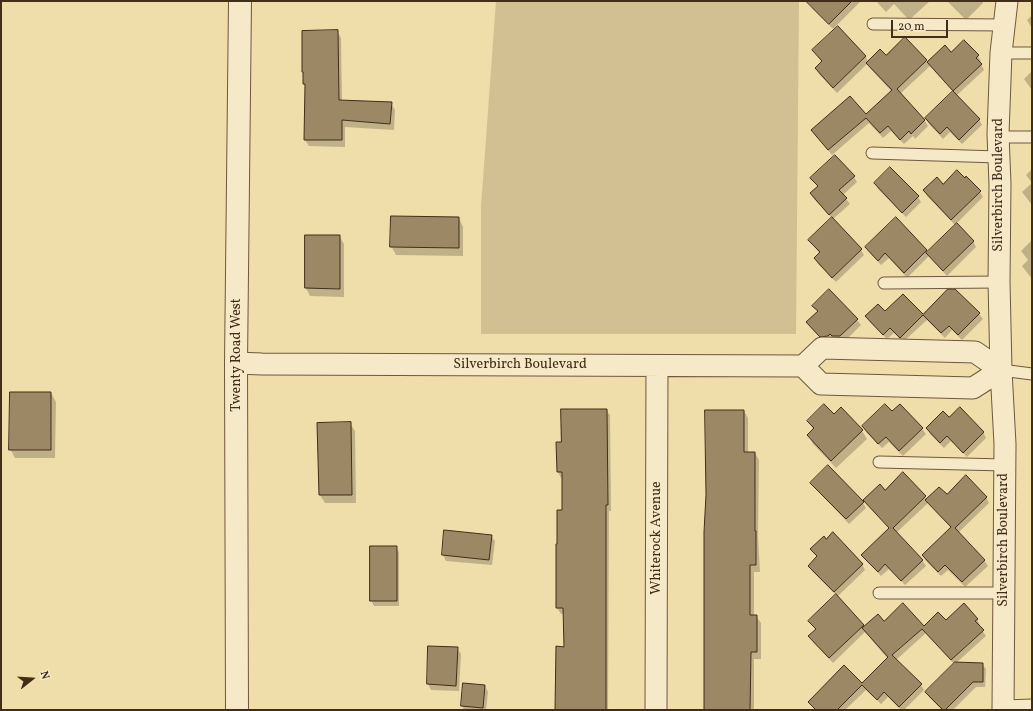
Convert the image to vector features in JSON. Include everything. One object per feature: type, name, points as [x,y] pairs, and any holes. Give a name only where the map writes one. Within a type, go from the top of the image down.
[{"type":"street","name":"Twenty Road West","points":[[237,710],[236,363],[240,1]]},
{"type":"street","name":"Silverbirch Boulevard","points":[[1004,708],[1003,593],[1005,465],[999,282],[1000,184],[998,137],[1001,53],[1008,1]]},
{"type":"street","points":[[822,348],[967,351],[975,352],[1001,370],[974,388],[821,384],[803,366],[822,348]]},
{"type":"street","name":"Silverbirch Boulevard","points":[[236,363],[803,366]]},
{"type":"street","name":"Whiterock Avenue","points":[[656,710],[657,366]]},
{"type":"lane","points":[[873,24],[1004,25]]},
{"type":"lane","points":[[1001,53],[1032,53]]},
{"type":"lane","points":[[998,137],[1032,136]]},
{"type":"lane","points":[[872,153],[998,157]]},
{"type":"lane","points":[[884,283],[999,282]]},
{"type":"lane","points":[[1001,370],[1032,374]]},
{"type":"lane","points":[[879,462],[1005,465]]},
{"type":"lane","points":[[879,593],[1003,593]]},
{"type":"lane","points":[[1004,708],[1032,705]]},
{"type":"shaded area","points":[[496,1],[799,1],[796,334],[481,334],[481,207]]},
{"type":"building","points":[[806,1],[852,1],[829,24]]},
{"type":"building","points":[[838,26],[866,56],[833,88],[815,68],[822,61],[812,50]]},
{"type":"building","points":[[338,30],[339,100],[392,102],[390,124],[342,120],[342,140],[304,140],[305,84],[303,84],[302,72],[302,31]]},
{"type":"building","points":[[905,37],[927,60],[897,89],[925,120],[911,134],[909,131],[900,140],[888,126],[880,133],[866,118],[828,150],[811,130],[850,96],[866,114],[892,90],[866,63],[880,49],[886,55]]},
{"type":"building","points":[[964,40],[979,55],[976,58],[982,64],[953,91],[927,62],[945,45],[951,52]]},
{"type":"building","points":[[953,91],[980,119],[959,140],[947,127],[940,134],[925,118]]},
{"type":"building","points":[[835,155],[855,176],[839,190],[847,198],[829,215],[810,193],[818,186],[810,178]]},
{"type":"building","points":[[890,167],[919,196],[902,213],[874,183]]},
{"type":"building","points":[[957,170],[965,178],[966,176],[981,191],[951,220],[923,190],[937,177],[943,184]]},
{"type":"building","points":[[391,216],[459,217],[459,248],[390,247]]},
{"type":"building","points":[[832,217],[862,249],[832,278],[814,258],[820,252],[808,240]]},
{"type":"building","points":[[896,217],[927,250],[904,273],[885,253],[878,261],[865,247]]},
{"type":"building","points":[[957,223],[974,241],[943,271],[926,253]]},
{"type":"building","points":[[305,235],[340,235],[340,289],[305,288]]},
{"type":"building","points":[[829,289],[858,319],[840,336],[832,336],[830,334],[828,336],[820,337],[806,322],[818,311],[812,306]]},
{"type":"building","points":[[948,289],[955,289],[980,313],[958,335],[949,326],[941,333],[923,315],[900,338],[890,328],[883,335],[865,316],[878,304],[885,311],[903,294],[923,314]]},
{"type":"building","points":[[10,392],[51,392],[51,450],[9,450]]},
{"type":"building","points":[[824,404],[834,414],[841,407],[863,430],[831,461],[807,435],[814,428],[807,421]]},
{"type":"building","points":[[885,404],[892,411],[900,404],[923,428],[899,451],[886,437],[878,444],[862,426]]},
{"type":"building","points":[[960,407],[984,432],[963,453],[947,436],[940,443],[926,428],[943,411],[949,417]]},
{"type":"building","points":[[561,409],[607,409],[608,505],[606,505],[606,710],[555,710],[556,646],[564,647],[563,608],[556,608],[557,510],[562,510],[562,472],[557,472],[556,442],[561,442]]},
{"type":"building","points":[[705,410],[744,410],[744,452],[755,452],[756,565],[750,565],[750,615],[757,615],[757,652],[751,652],[750,710],[704,710],[704,532],[706,495]]},
{"type":"building","points":[[351,422],[352,495],[319,495],[317,423]]},
{"type":"building","points":[[828,465],[864,502],[846,519],[810,483]]},
{"type":"building","points":[[903,472],[926,496],[893,528],[923,560],[901,581],[885,564],[878,572],[861,555],[889,528],[863,500],[880,484],[885,490]]},
{"type":"building","points":[[966,475],[987,497],[955,528],[985,560],[962,582],[945,565],[938,572],[922,555],[951,527],[925,500],[939,487],[947,494]]},
{"type":"building","points":[[444,530],[492,535],[489,560],[442,555]]},
{"type":"building","points":[[833,532],[863,564],[834,592],[808,566],[817,556],[810,549],[824,536],[826,539]]},
{"type":"building","points":[[370,546],[397,546],[397,601],[370,601]]},
{"type":"building","points":[[836,594],[864,625],[829,658],[808,636],[816,629],[808,621]]},
{"type":"building","points":[[903,603],[924,626],[938,612],[946,620],[964,603],[978,619],[975,621],[984,630],[951,660],[922,629],[892,655],[922,684],[899,707],[884,692],[877,700],[862,685],[837,710],[816,710],[808,702],[844,665],[862,683],[888,657],[862,628],[878,614],[884,621]]},
{"type":"building","points":[[428,646],[458,647],[456,686],[427,684]]},
{"type":"building","points":[[955,662],[983,663],[983,682],[973,682],[945,710],[943,710],[925,692]]},
{"type":"building","points":[[463,683],[485,685],[483,708],[461,706]]}]
